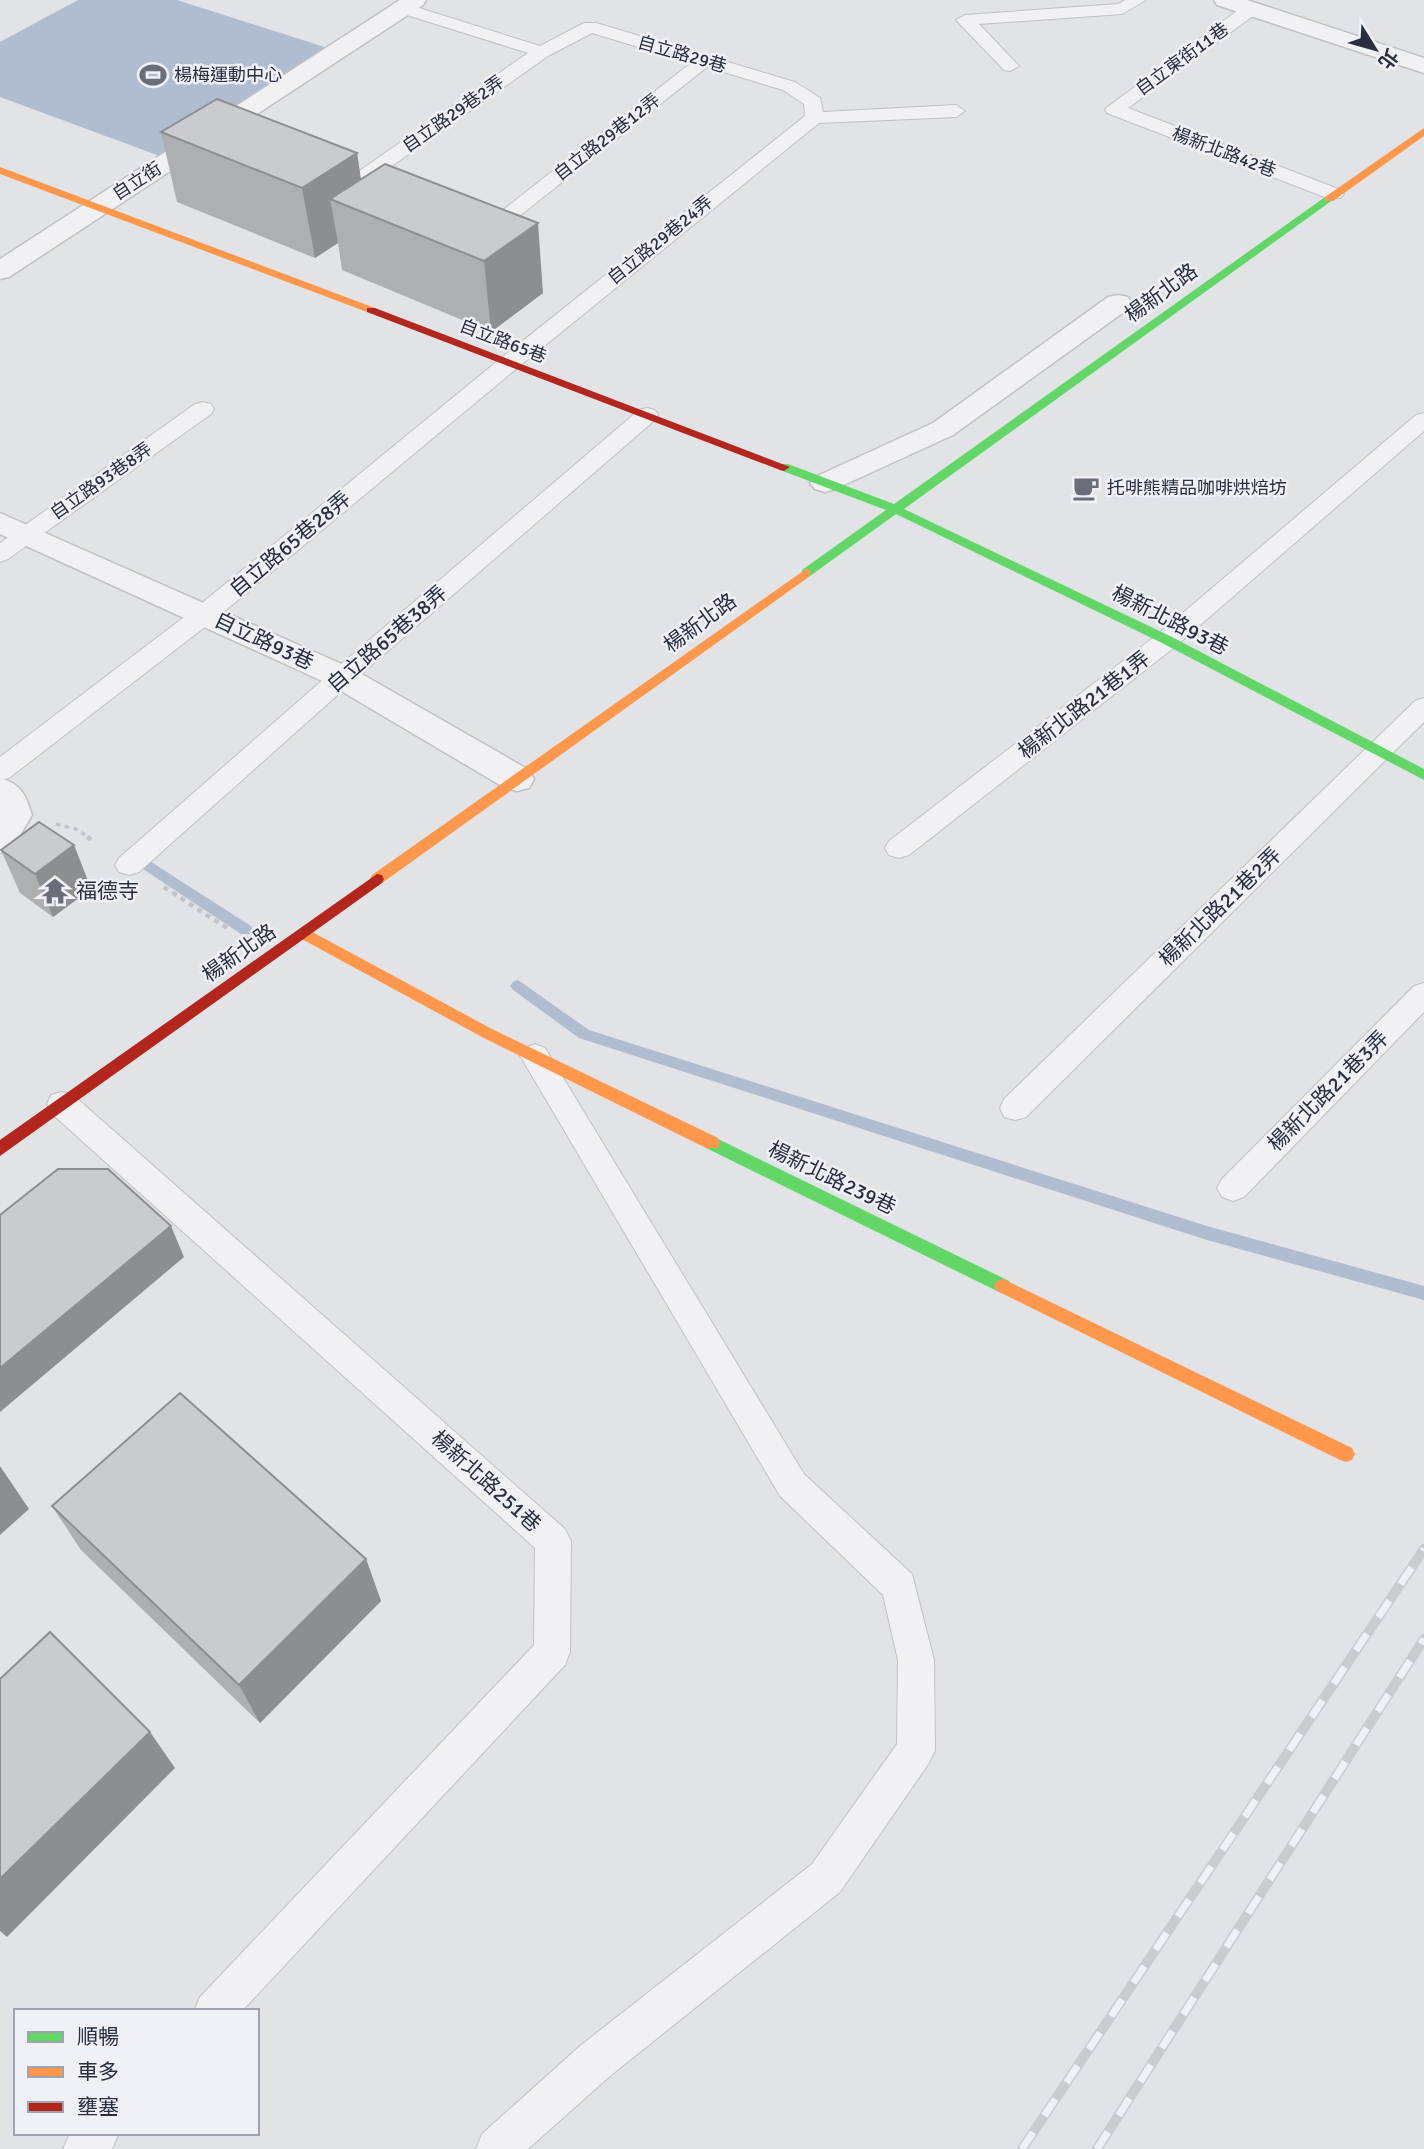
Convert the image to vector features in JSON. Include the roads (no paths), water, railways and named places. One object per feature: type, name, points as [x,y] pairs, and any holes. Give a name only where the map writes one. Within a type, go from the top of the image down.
[{"type":"street","points":[[1225,0],[1424,66]]},
{"type":"street","name":"自立街","points":[[0,271],[408,4]]},
{"type":"street","name":"楊新北路","points":[[0,1149],[1424,131]]},
{"type":"street","name":"自立路65巷","points":[[0,170],[895,509]]},
{"type":"street","points":[[825,483],[943,429],[1118,303]]},
{"type":"street","name":"楊新北路93巷","points":[[895,509],[1167,640],[1424,775]]},
{"type":"street","name":"自立路93巷","points":[[13,528],[342,677],[517,779]]},
{"type":"street","points":[[0,790],[9,797],[15,814],[0,840]]},
{"type":"street","name":"楊新北路239巷","points":[[303,933],[535,1056],[1346,1454]]},
{"type":"lane","points":[[1010,66],[965,20],[1122,9],[1137,0]]},
{"type":"lane","points":[[408,4],[542,52]]},
{"type":"lane","name":"自立東街11巷","points":[[1114,109],[1251,9]]},
{"type":"lane","name":"自立路29巷","points":[[542,52],[590,27],[789,86],[813,102],[814,118]]},
{"type":"lane","name":"自立路29巷2弄","points":[[365,176],[542,52]]},
{"type":"lane","name":"自立路29巷12弄","points":[[510,214],[705,60]]},
{"type":"lane","name":"楊新北路42巷","points":[[1114,109],[1334,194]]},
{"type":"lane","points":[[814,118],[956,111]]},
{"type":"lane","name":"自立路29巷24弄","points":[[508,364],[814,118]]},
{"type":"lane","name":"自立路65巷28弄","points":[[0,771],[205,614],[508,364]]},
{"type":"lane","name":"自立路93巷8弄","points":[[0,554],[13,528],[203,408]]},
{"type":"lane","name":"自立路65巷38弄","points":[[129,865],[342,677],[647,415]]},
{"type":"lane","name":"楊新北路21巷1弄","points":[[899,848],[1167,640],[1424,420]]},
{"type":"lane","name":"楊新北路21巷2弄","points":[[1015,1108],[1424,707]]},
{"type":"lane","name":"楊新北路21巷3弄","points":[[1233,1188],[1424,994]]},
{"type":"lane","points":[[497,2149],[595,2061],[826,1878],[916,1750],[916,1660],[899,1586],[792,1485],[535,1056]]},
{"type":"lane","name":"楊新北路251巷","points":[[62,1104],[553,1541],[552,1652],[216,2009]]},
{"type":"lane","points":[[84,2149],[97,2135]]},
{"type":"water","name":"楊梅運動中心","points":[[78,0],[177,0],[340,52],[176,162],[0,97],[0,42]]},
{"type":"waterway","points":[[145,863],[246,930]]},
{"type":"waterway","points":[[518,986],[584,1034],[1207,1233],[1424,1293]]},
{"type":"railway","points":[[1022,2149],[1424,1549]]},
{"type":"railway","points":[[1097,2149],[1424,1639]]},
{"type":"place","name":"楊梅運動中心","points":[[153,75]]},
{"type":"place","name":"托啡熊精品咖啡烘焙坊","points":[[1086,488]]},
{"type":"place","name":"福德寺","points":[[55,891]]}]
